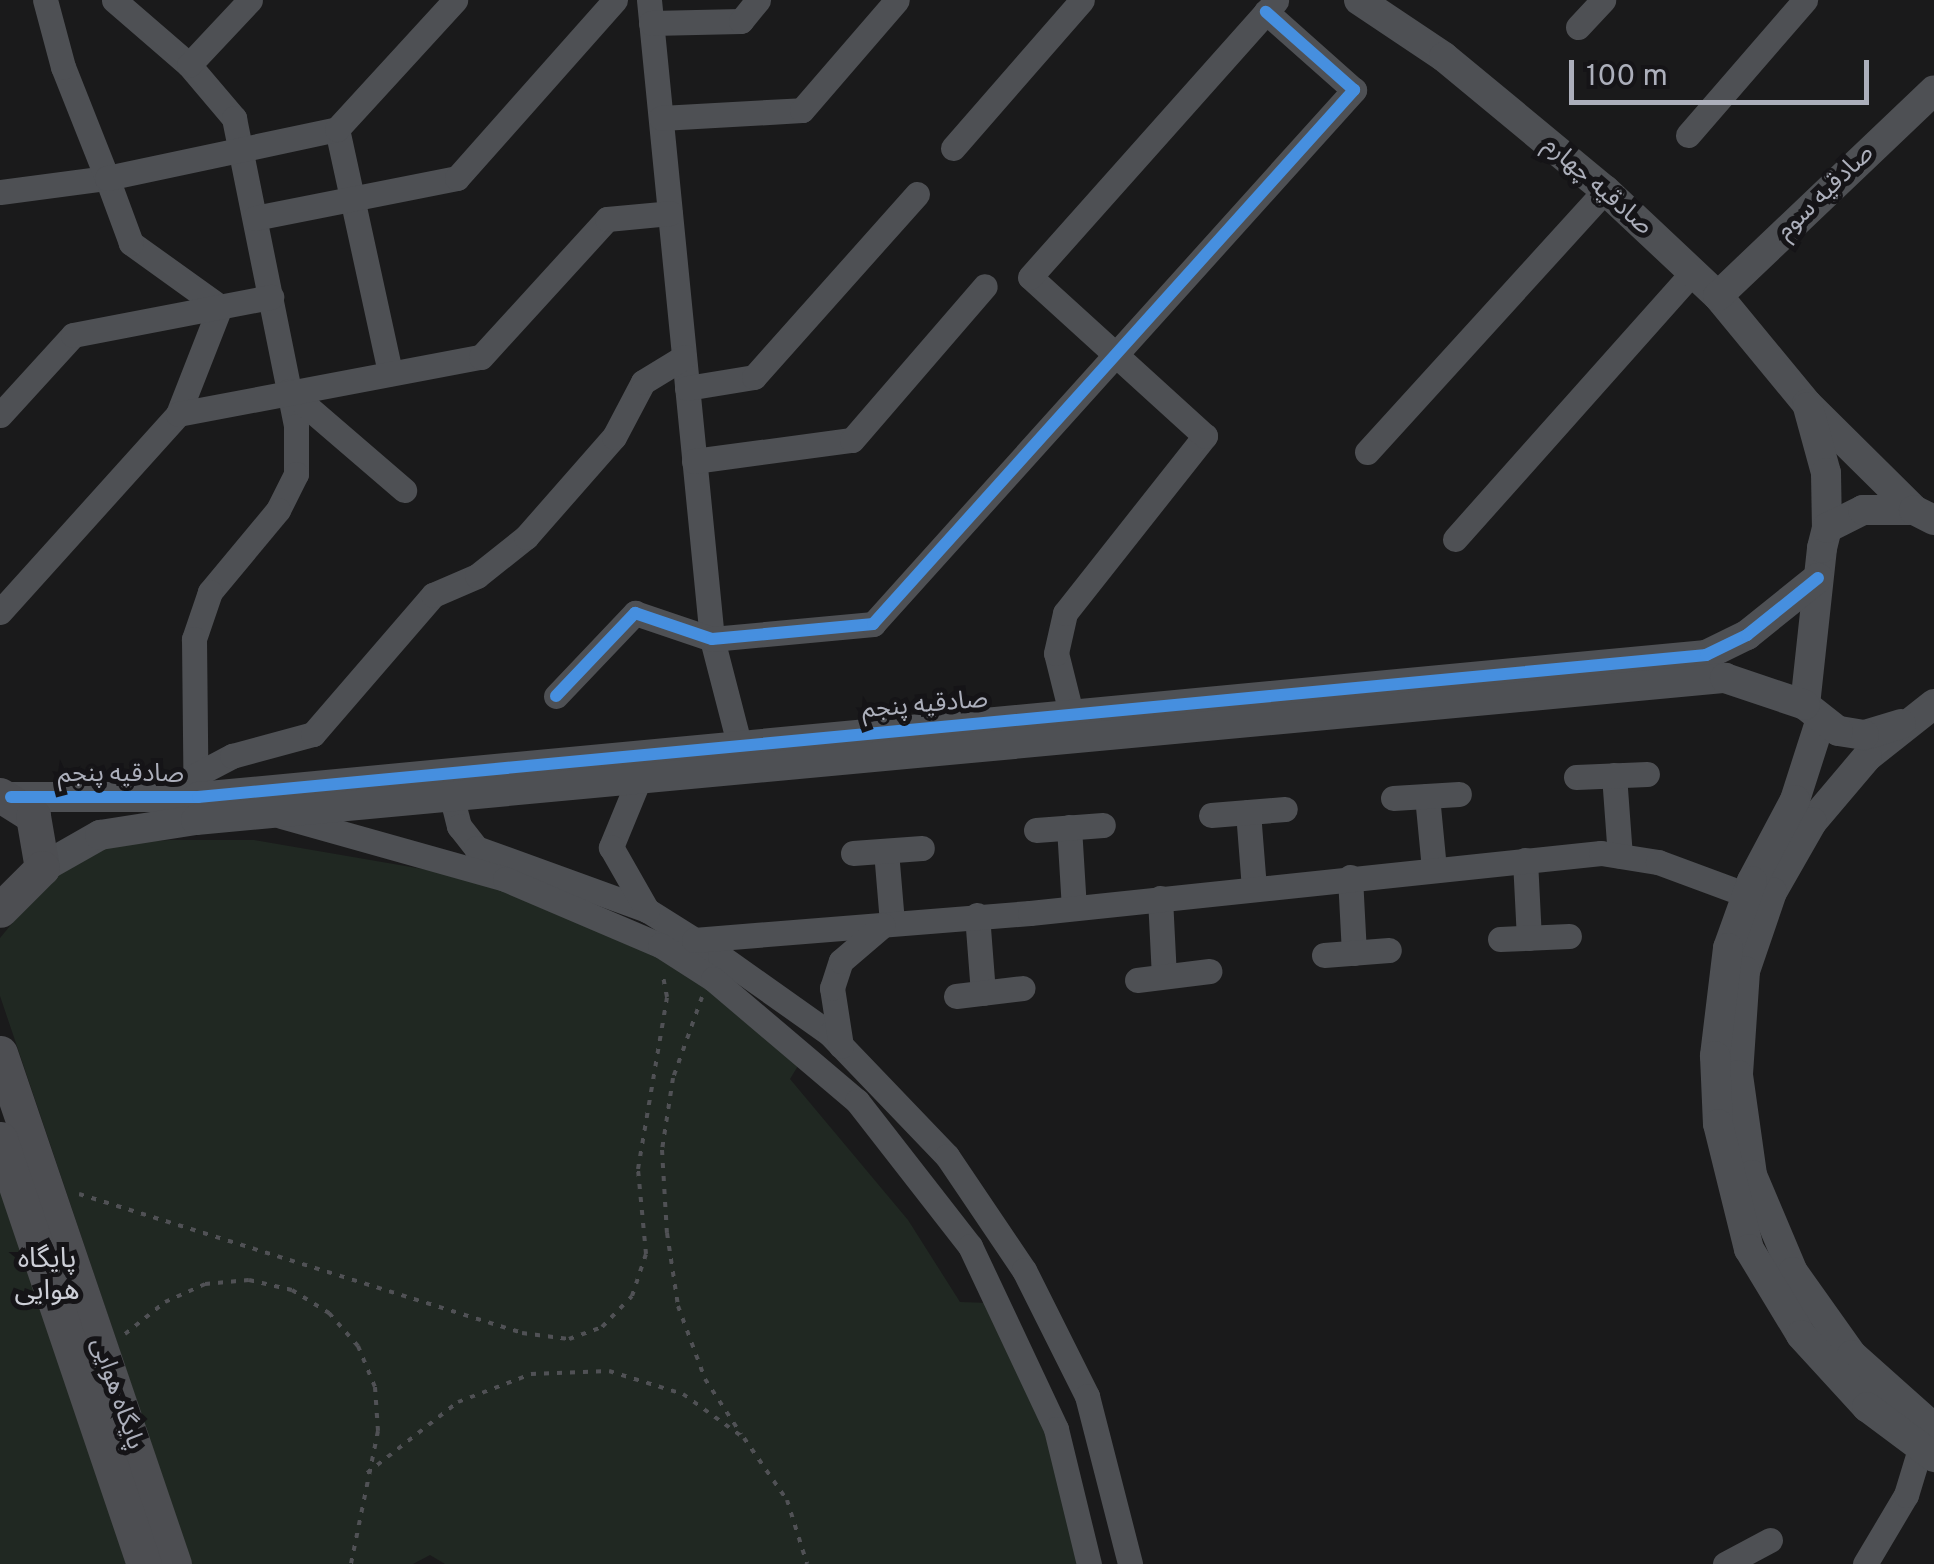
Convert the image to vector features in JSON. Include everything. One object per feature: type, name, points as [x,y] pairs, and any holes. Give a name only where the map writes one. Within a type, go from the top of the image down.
[{"type":"main road","points":[[0,910],[42,868],[34,816],[6,796]]},
{"type":"main road","name":"پایگاه هوایی","points":[[0,1053],[45,1185],[144,1564]]},
{"type":"main road","name":"پایگاه هوایی","points":[[0,1139],[85,1330],[174,1564]]},
{"type":"street","points":[[45,0],[63,67],[131,243],[220,307]]},
{"type":"street","points":[[114,0],[189,65],[234,118],[290,391],[296,474],[278,510],[210,592],[194,638],[197,797]]},
{"type":"street","points":[[189,65],[250,0]]},
{"type":"street","points":[[0,192],[106,178],[338,129],[454,0]]},
{"type":"street","points":[[255,218],[457,178],[616,0]]},
{"type":"street","points":[[743,757],[712,639],[650,12],[741,21],[758,0]]},
{"type":"street","points":[[660,118],[802,110],[897,0]]},
{"type":"street","points":[[953,148],[1082,0]]},
{"type":"street","name":"صادقیه چهارم","points":[[1359,0],[1444,57],[1605,190],[1718,296],[1808,404],[1924,515]]},
{"type":"street","points":[[1578,28],[1603,0]]},
{"type":"street","points":[[1688,135],[1805,0]]},
{"type":"street","points":[[556,696],[635,613],[712,639],[873,624],[1113,353],[1354,90],[1271,6],[1030,278],[1113,353],[1205,436],[1065,613],[1056,653],[1075,726]]},
{"type":"street","name":"صادقیه سوم","points":[[1718,296],[1934,90]]},
{"type":"street","points":[[338,129],[390,373]]},
{"type":"street","points":[[1368,452],[1605,190]]},
{"type":"street","points":[[687,388],[754,377],[917,194]]},
{"type":"street","points":[[178,414],[480,357],[608,219],[670,213]]},
{"type":"street","points":[[1455,539],[1693,272]]},
{"type":"street","points":[[694,460],[852,440],[985,286]]},
{"type":"street","points":[[0,416],[73,335],[271,297]]},
{"type":"street","points":[[0,612],[178,414],[220,307]]},
{"type":"street","points":[[197,797],[232,756],[313,734],[432,595],[477,576],[526,537],[614,437],[642,382],[684,357]]},
{"type":"street","points":[[290,391],[404,490]]},
{"type":"street","points":[[1749,1207],[1738,1075],[1745,971],[1801,817],[1813,714],[1818,578],[1827,528],[1826,473],[1808,404]]},
{"type":"street","points":[[1827,528],[1862,510],[1924,515]]},
{"type":"street","name":"صادقیه پنجم","points":[[42,868],[100,835],[197,797],[272,813],[448,785],[1708,667],[1818,578]]},
{"type":"street","name":"صادقیه پنجم","points":[[1708,667],[1725,678],[1864,735],[1900,725],[1934,704]]},
{"type":"street","points":[[1865,1564],[1906,1495],[1929,1445],[1852,1356],[1749,1207],[1718,1124],[1715,1056],[1728,948],[1748,895],[1801,817],[1934,704]]},
{"type":"street","name":"صادقیه پنجم","points":[[6,796],[197,797],[639,779],[743,757]]},
{"type":"street","points":[[1576,777],[1647,774]]},
{"type":"street","points":[[1614,776],[1620,856]]},
{"type":"street","points":[[639,779],[610,847],[646,910]]},
{"type":"street","points":[[448,785],[459,826],[476,848],[646,910],[694,940],[842,1046],[947,1156],[1024,1270],[1093,1419],[1130,1564]]},
{"type":"street","points":[[1393,798],[1459,794]]},
{"type":"street","points":[[1427,796],[1434,869]]},
{"type":"street","points":[[1211,815],[1285,809]]},
{"type":"street","points":[[1248,812],[1254,888]]},
{"type":"street","points":[[272,813],[505,879],[660,945],[714,980],[856,1101],[970,1246],[1056,1430],[1089,1564]]},
{"type":"street","points":[[1036,830],[1103,825]]},
{"type":"street","points":[[1070,828],[1074,908]]},
{"type":"street","points":[[852,853],[922,848]]},
{"type":"street","points":[[886,851],[888,924]]},
{"type":"street","points":[[694,940],[1074,908],[1525,860],[1620,856],[1658,862],[1748,895]]},
{"type":"street","points":[[1525,860],[1529,938]]},
{"type":"street","points":[[1350,877],[1354,953]]},
{"type":"street","points":[[1160,898],[1164,976]]},
{"type":"street","points":[[977,915],[982,993]]},
{"type":"street","points":[[842,1046],[832,1000],[841,961],[888,924]]},
{"type":"street","points":[[1500,940],[1569,936]]},
{"type":"street","points":[[1324,955],[1388,950]]},
{"type":"street","points":[[1137,980],[1209,971]]},
{"type":"street","points":[[956,996],[1024,988]]},
{"type":"street","points":[[1056,1430],[1093,1419]]},
{"type":"street","points":[[1737,1561],[1770,1540]]},
{"type":"path","points":[[45,1185],[522,1333],[568,1339],[602,1327],[632,1296],[646,1254],[638,1170],[667,997],[660,945]]},
{"type":"path","points":[[714,980],[691,1016],[673,1078],[663,1167],[678,1306],[705,1378],[788,1500],[806,1564]]},
{"type":"path","points":[[85,1330],[132,1331],[165,1302],[205,1284],[249,1280],[292,1290],[329,1313],[364,1360],[374,1387],[378,1431],[350,1564]]},
{"type":"path","points":[[367,1473],[458,1402],[530,1374],[608,1371],[646,1382],[683,1394],[744,1438]]},
{"type":"shaded area","points":[[254,840],[446,873],[526,899],[657,948],[801,1061],[790,1079],[908,1220],[960,1302],[990,1303],[1022,1360],[1085,1564],[445,1564],[430,1555],[413,1564],[192,1564],[0,996],[0,938],[61,864],[109,844]]},
{"type":"shaded area","points":[[0,1170],[133,1564],[0,1564]]},
{"type":"cycle path","points":[[556,696],[635,613],[712,639],[873,624],[1354,90],[1266,12]]},
{"type":"cycle path","points":[[11,797],[198,797],[1706,655],[1747,635],[1818,578]]},
{"type":"district","name":"پایگاه هوایی","points":[[47,1276]]}]
